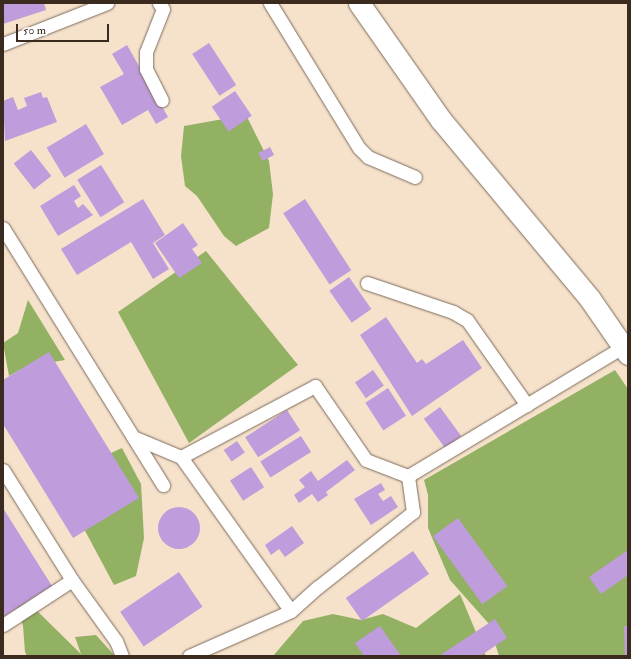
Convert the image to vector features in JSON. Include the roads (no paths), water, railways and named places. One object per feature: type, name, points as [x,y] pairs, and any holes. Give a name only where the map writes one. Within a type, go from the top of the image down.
[{"type":"main road","points":[[359,3],[441,120],[590,298],[626,351]]},
{"type":"street","points":[[4,43],[107,3]]},
{"type":"street","points":[[159,3],[163,8],[146,52],[146,69],[162,100]]},
{"type":"street","points":[[270,3],[359,148],[368,157],[415,177]]},
{"type":"street","points":[[3,228],[163,485]]},
{"type":"street","points":[[368,283],[454,312],[467,320],[527,405]]},
{"type":"street","points":[[408,476],[527,405],[626,351]]},
{"type":"street","points":[[181,457],[315,386],[366,460],[408,476]]},
{"type":"street","points":[[133,437],[181,457],[291,611]]},
{"type":"street","points":[[3,470],[6,484],[116,641],[122,656]]},
{"type":"street","points":[[189,656],[291,611],[318,587],[413,512],[408,476]]},
{"type":"street","points":[[3,625],[72,580]]}]
